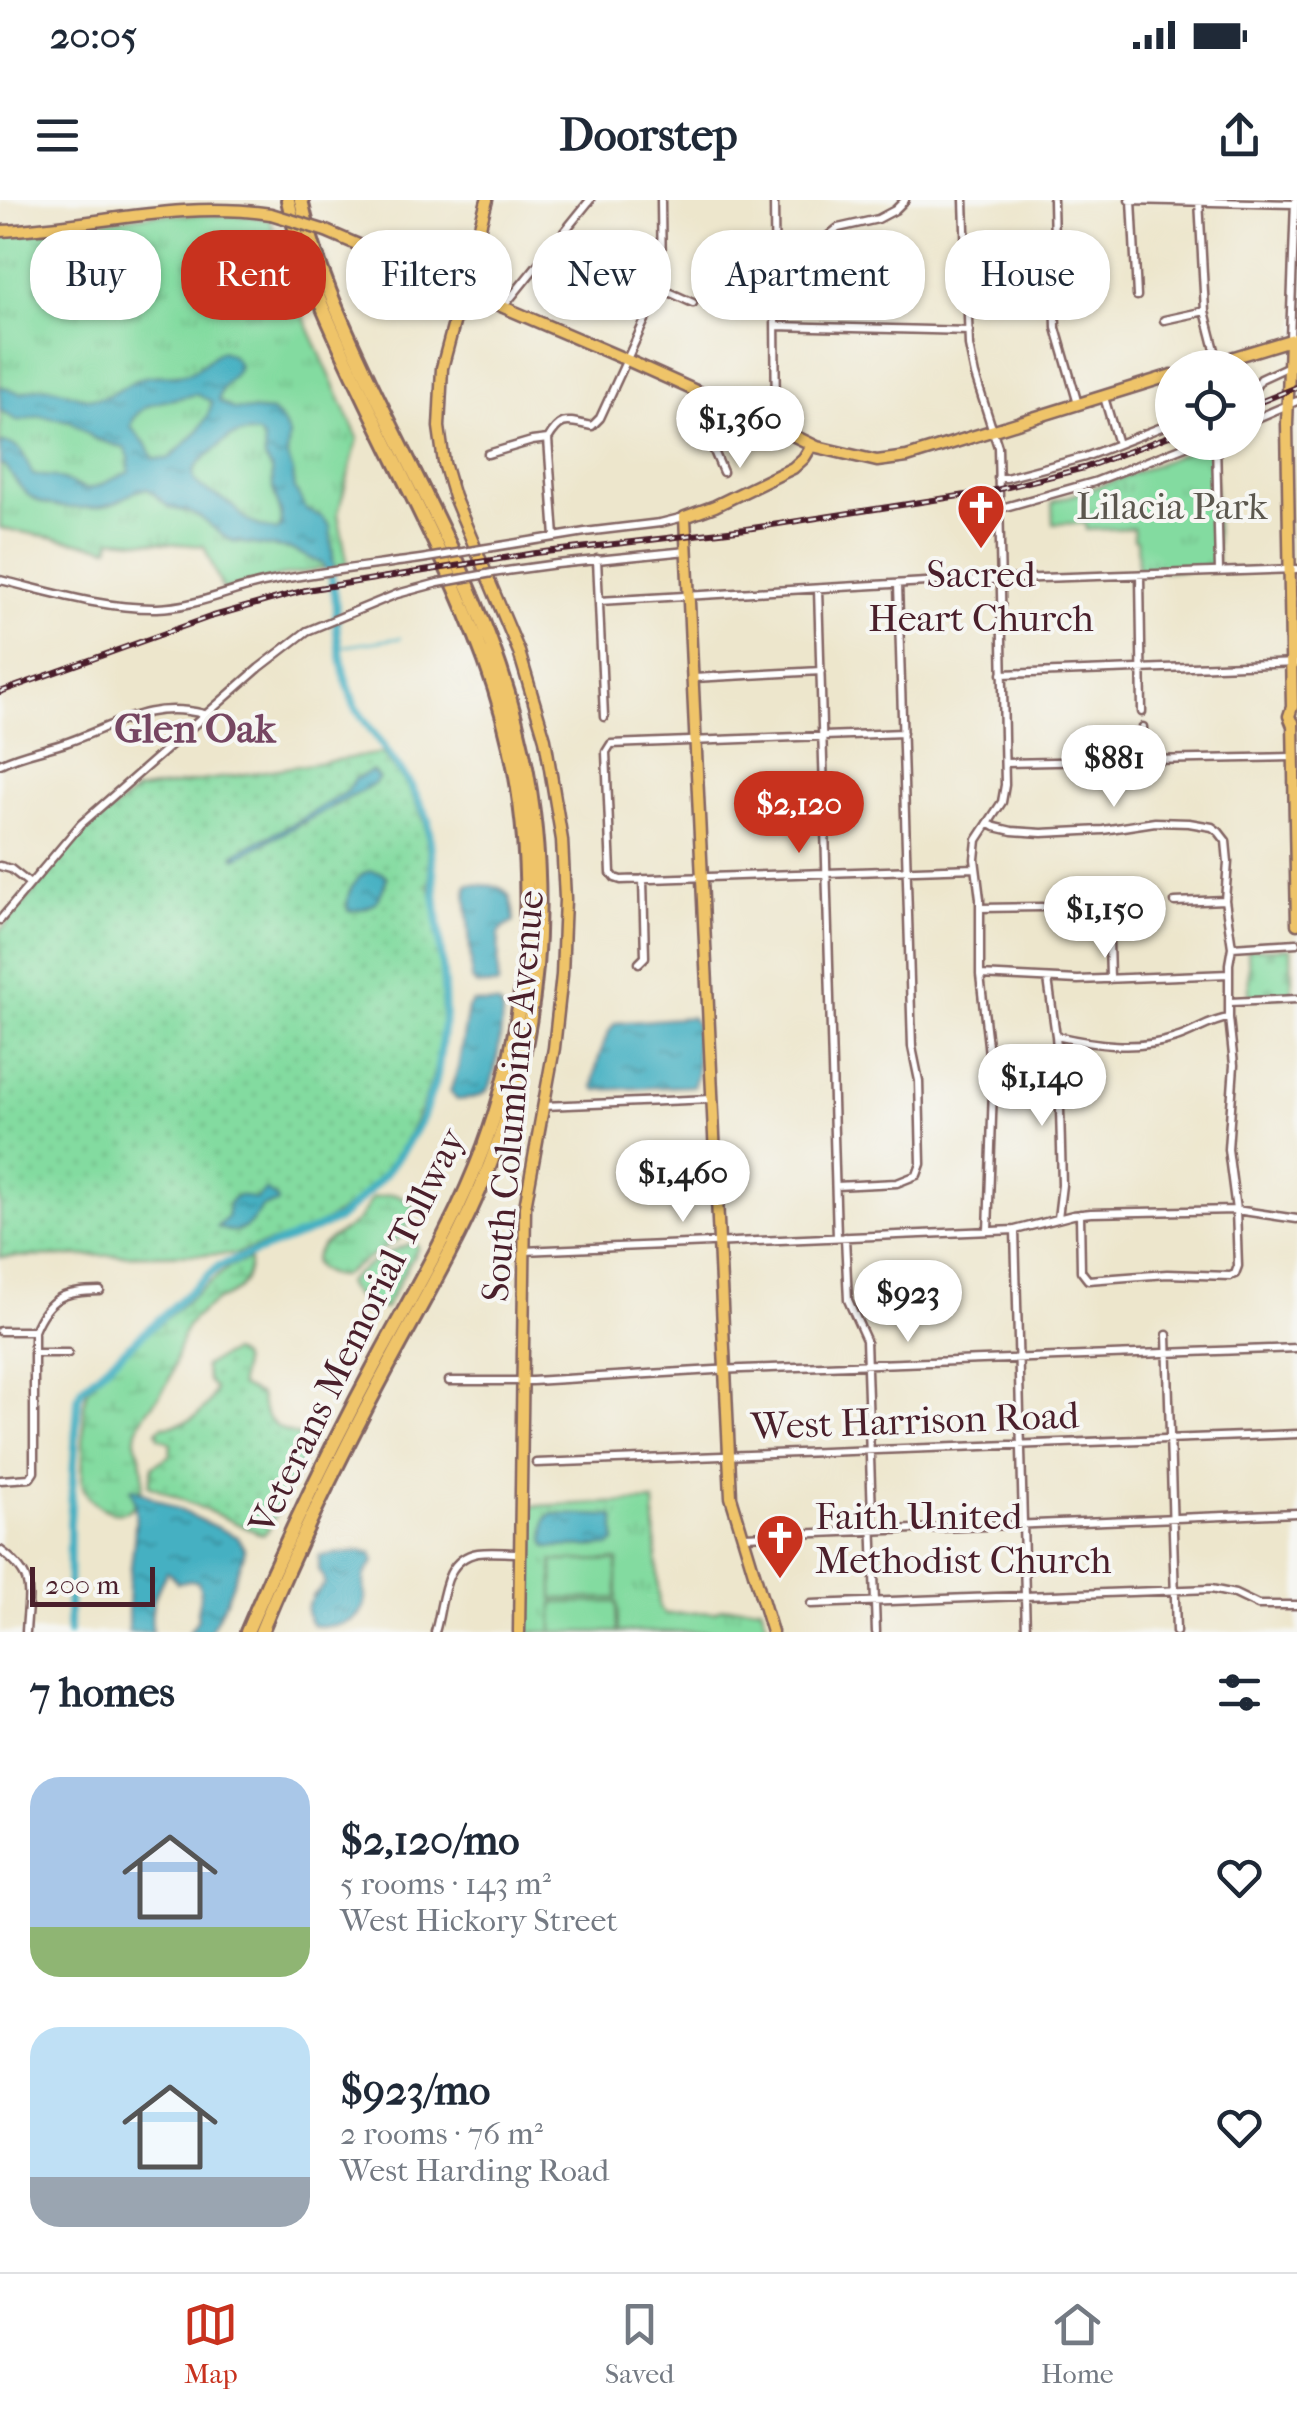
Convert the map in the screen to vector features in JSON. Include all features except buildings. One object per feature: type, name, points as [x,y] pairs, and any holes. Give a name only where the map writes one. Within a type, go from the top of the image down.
[{"type":"highway","name":"Veterans Memorial Tollway","points":[[247,1632],[312,1487],[449,1230],[485,1144],[505,1078],[516,1020],[526,910],[524,851],[514,773],[487,665],[316,296],[288,200]]},
{"type":"highway","name":"Veterans Memorial Tollway","points":[[260,1632],[347,1444],[461,1234],[497,1147],[526,1042],[536,974],[539,911],[528,772],[501,670],[470,591],[338,316],[309,235],[301,200]]},
{"type":"main road","name":"South Columbine Avenue","points":[[478,230],[486,200]]},
{"type":"main road","points":[[0,231],[57,226],[169,206],[224,206],[271,214],[346,239]]},
{"type":"main road","points":[[512,310],[812,445],[838,454],[887,462],[1155,381]]},
{"type":"main road","name":"South Columbine Avenue","points":[[455,320],[440,376],[442,448],[450,487],[504,613],[545,739],[562,840],[565,899],[554,1048],[528,1184],[523,1251],[518,1632]]},
{"type":"main road","points":[[1261,350],[1294,339],[1290,366],[1297,924]]},
{"type":"main road","points":[[772,1632],[732,1497],[686,517],[793,468],[812,445]]},
{"type":"main road","points":[[520,1456],[536,1463]]},
{"type":"main road","points":[[520,1474],[536,1463]]},
{"type":"street","points":[[512,297],[590,200]]},
{"type":"street","points":[[662,200],[662,230]]},
{"type":"street","points":[[774,200],[774,230]]},
{"type":"street","points":[[836,230],[878,219],[905,200]]},
{"type":"street","points":[[964,200],[974,375],[998,447],[1004,793],[977,840],[975,868],[979,880],[980,974],[993,1089],[988,1231]]},
{"type":"street","points":[[1053,200],[1056,328],[1078,405]]},
{"type":"street","points":[[1137,296],[1130,200],[1295,204],[1294,339]]},
{"type":"street","points":[[1199,201],[1206,311],[1216,350]]},
{"type":"street","points":[[1164,320],[1206,311]]},
{"type":"street","points":[[556,536],[548,439],[563,422],[592,426],[598,422],[645,320]]},
{"type":"street","points":[[776,320],[776,426]]},
{"type":"street","points":[[776,326],[969,331]]},
{"type":"street","points":[[1265,377],[1290,366]]},
{"type":"street","points":[[1104,397],[1118,444]]},
{"type":"street","points":[[1265,415],[1292,403]]},
{"type":"street","points":[[724,472],[715,447],[754,416]]},
{"type":"street","points":[[998,478],[1071,461],[1155,430]]},
{"type":"street","points":[[488,454],[548,439]]},
{"type":"street","points":[[998,510],[1090,484],[1155,458]]},
{"type":"street","points":[[1217,460],[1220,572]]},
{"type":"street","points":[[0,580],[97,602],[156,608],[190,604],[258,584],[325,572],[686,517]]},
{"type":"street","points":[[0,920],[81,824],[258,668],[307,631],[396,594],[438,583],[534,567],[688,551]]},
{"type":"street","points":[[597,559],[604,717]]},
{"type":"street","points":[[599,601],[898,584],[1293,569]]},
{"type":"street","points":[[1140,575],[1142,712]]},
{"type":"street","points":[[836,1186],[903,1182],[918,1176],[921,1166],[919,1081],[912,1047],[898,584]]},
{"type":"street","points":[[818,589],[836,1186],[848,1300],[865,1335],[876,1632]]},
{"type":"street","points":[[1002,674],[1294,663]]},
{"type":"street","points":[[694,678],[821,671]]},
{"type":"street","points":[[0,764],[152,711],[184,708],[205,714]]},
{"type":"street","points":[[1143,727],[1144,760]]},
{"type":"street","points":[[903,733],[609,746],[606,752],[611,870],[615,878],[642,880],[975,868]]},
{"type":"street","points":[[1005,762],[1293,757]]},
{"type":"street","points":[[988,823],[1012,831],[1042,833],[1083,832],[1154,822],[1205,825],[1219,832],[1228,848],[1225,900],[1232,947],[1229,1018],[1234,1080],[1228,1149],[1236,1210],[1235,1274],[1147,1275],[1090,1281],[1081,1271],[1080,1214]]},
{"type":"street","points":[[0,866],[8,867],[30,884]]},
{"type":"street","points":[[639,963],[645,957],[642,880]]},
{"type":"street","points":[[1175,902],[1225,900]]},
{"type":"street","points":[[1108,902],[1110,979]]},
{"type":"street","points":[[980,908],[1042,908]]},
{"type":"street","points":[[1232,947],[1297,942]]},
{"type":"street","points":[[980,974],[1048,979],[1229,974]]},
{"type":"street","points":[[1048,979],[1059,1072],[1058,1218]]},
{"type":"street","points":[[1230,1002],[1297,999]]},
{"type":"street","points":[[1056,1036],[1107,1046],[1150,1044],[1179,1038],[1218,1019],[1229,1018]]},
{"type":"street","points":[[542,1106],[713,1099]]},
{"type":"street","points":[[523,1251],[1015,1230],[1080,1214],[1236,1210],[1297,1219]]},
{"type":"street","points":[[1015,1230],[1026,1632]]},
{"type":"street","points":[[0,1480],[30,1478],[34,1472],[34,1331],[42,1313],[58,1298],[78,1291],[100,1290]]},
{"type":"street","points":[[0,1332],[34,1331]]},
{"type":"street","points":[[1168,1335],[1176,1632]]},
{"type":"street","points":[[448,1381],[521,1382],[726,1370],[1297,1348]]},
{"type":"street","points":[[34,1353],[68,1353]]},
{"type":"street","name":"West Harrison Road","points":[[536,1463],[1297,1434]]},
{"type":"street","points":[[743,1536],[1297,1513]]},
{"type":"street","points":[[0,1550],[18,1562],[28,1579],[26,1632]]},
{"type":"street","points":[[435,1632],[446,1582],[457,1564],[478,1553],[518,1552]]},
{"type":"street","points":[[811,1604],[1218,1590],[1258,1605],[1297,1605]]},
{"type":"green space","points":[[156,214],[271,220],[274,230],[181,230],[181,320],[305,320],[358,438],[338,514],[348,565],[223,590],[204,546],[112,539],[109,548],[0,528],[0,236],[30,232],[30,320],[161,320],[161,230],[43,230]]},
{"type":"green space","name":"Lilacia Park","points":[[1166,460],[1214,460],[1217,569],[1138,572],[1133,528],[1086,530],[1085,523],[1053,524],[1052,502]]},
{"type":"green space","points":[[382,753],[407,785],[425,823],[442,999],[438,1057],[431,1083],[393,1159],[357,1200],[337,1214],[298,1234],[237,1254],[0,1257],[0,931],[81,836],[136,791]]},
{"type":"green space","points":[[1291,948],[1292,995],[1249,996],[1248,949]]},
{"type":"green space","points":[[401,1196],[416,1208],[402,1237],[341,1276],[319,1269],[314,1263],[320,1248],[353,1225],[372,1198]]},
{"type":"green space","points":[[414,1243],[418,1248],[384,1309],[362,1300],[349,1288],[346,1283],[368,1265]]},
{"type":"green space","points":[[250,1259],[245,1280],[237,1290],[206,1308],[188,1325],[167,1384],[140,1423],[136,1443],[143,1469],[139,1498],[125,1512],[99,1506],[82,1483],[87,1390],[117,1358],[230,1266]]},
{"type":"green space","points":[[231,1352],[240,1357],[240,1386],[260,1395],[271,1421],[285,1431],[313,1439],[263,1535],[149,1485],[153,1466],[170,1455],[171,1443],[159,1437],[157,1431],[162,1426],[188,1421],[201,1412],[215,1389],[204,1366]]},
{"type":"green space","points":[[654,1501],[659,1607],[665,1614],[761,1606],[769,1632],[528,1632],[530,1506]]},
{"type":"green space","points":[[617,1560],[617,1598],[553,1599],[553,1561]]},
{"type":"green space","points":[[617,1602],[618,1632],[553,1632],[553,1603]]},
{"type":"water","points":[[221,351],[230,354],[239,366],[221,390],[219,401],[233,409],[272,412],[282,421],[289,435],[287,456],[295,489],[306,509],[330,526],[334,567],[324,568],[323,564],[290,549],[235,542],[200,517],[170,508],[148,489],[102,506],[70,508],[48,504],[27,494],[0,464],[0,443],[18,448],[33,475],[55,477],[85,489],[129,472],[129,457],[124,448],[93,438],[70,421],[40,416],[18,421],[0,410],[0,386],[21,393],[54,388],[98,398],[147,376],[188,373]],"holes":[[[196,394],[212,402],[201,427],[171,457],[154,459],[131,427],[134,418],[148,406]],[[259,434],[264,441],[265,459],[272,470],[281,513],[281,526],[276,531],[249,521],[194,478],[198,464],[225,440]]]},
{"type":"water","points":[[372,771],[379,778],[373,785],[234,857],[347,791],[355,779]]},
{"type":"water","points":[[370,871],[387,877],[382,893],[370,906],[348,911],[352,887]]},
{"type":"water","points":[[466,887],[497,887],[511,900],[514,922],[499,934],[498,985],[477,985],[472,980]]},
{"type":"water","points":[[473,1002],[498,1004],[502,1008],[498,1050],[488,1089],[478,1096],[457,1100],[450,1092],[468,1008]]},
{"type":"water","points":[[691,1017],[696,1023],[697,1076],[693,1086],[597,1090],[594,1087],[600,1053],[615,1023]]},
{"type":"water","points":[[266,1190],[278,1203],[262,1207],[239,1230],[217,1227],[227,1218],[233,1199],[256,1199]]},
{"type":"water","points":[[133,1488],[237,1537],[244,1548],[226,1601],[210,1632],[189,1632],[198,1619],[198,1582],[177,1583],[167,1572],[154,1601],[153,1632],[128,1632],[135,1522]]},
{"type":"water","points":[[551,1514],[613,1516],[615,1542],[610,1546],[547,1547],[546,1519]]},
{"type":"water","points":[[372,1553],[374,1562],[365,1575],[365,1603],[360,1613],[342,1624],[313,1625],[307,1608],[325,1584],[319,1556]]},
{"type":"waterway","points":[[69,1632],[70,1523],[78,1398],[82,1388],[219,1266],[338,1219],[360,1200],[404,1148],[422,1119],[437,1076],[445,1016],[444,985],[428,819],[410,784],[355,707],[344,673],[329,566]]},
{"type":"waterway","points":[[340,647],[400,638]]},
{"type":"railway","points":[[1265,400],[1297,387]]},
{"type":"railway","points":[[0,692],[210,617],[306,590],[536,553],[746,529],[992,491],[1084,468],[1155,441]]},
{"type":"place","name":"Sacred Heart Church","points":[[981,550]]},
{"type":"place","name":"Faith United Methodist Church","points":[[780,1580]]},
{"type":"district","name":"Glen Oak","points":[[195,729]]}]
